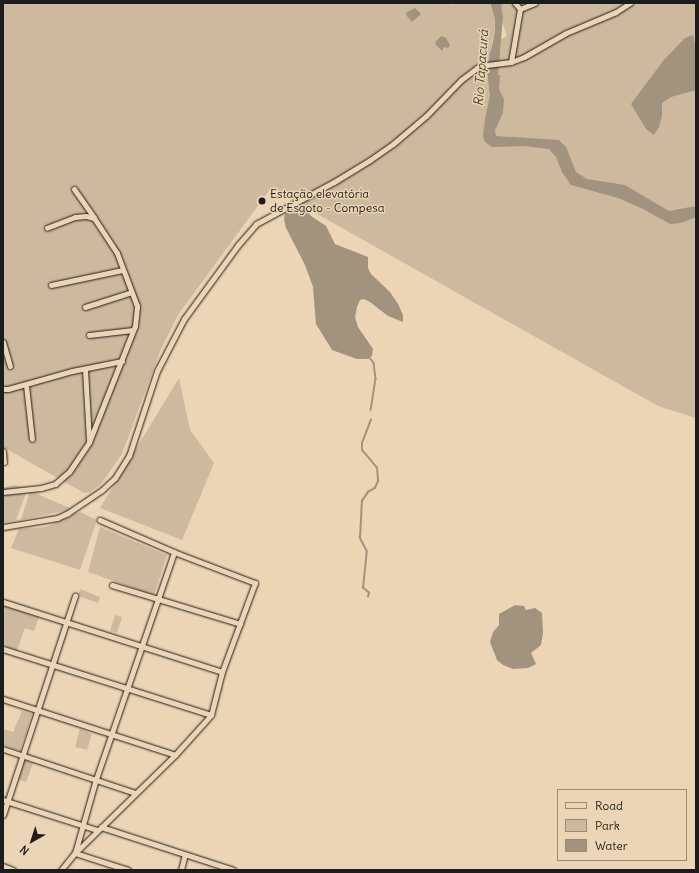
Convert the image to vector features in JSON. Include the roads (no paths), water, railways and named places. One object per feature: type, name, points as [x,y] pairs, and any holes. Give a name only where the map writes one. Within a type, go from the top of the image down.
[{"type":"street","points":[[511,62],[520,9],[515,3]]},
{"type":"street","points":[[520,9],[535,3]]},
{"type":"street","points":[[3,527],[57,518],[68,513],[102,490],[115,478],[129,456],[152,385],[168,348],[196,300],[249,231],[268,216],[334,182],[370,160],[426,116],[470,72],[490,64],[511,62],[566,33],[616,12],[630,3]]},
{"type":"street","points":[[3,492],[41,488],[55,484],[68,472],[89,442],[133,330],[137,306],[122,270],[117,253],[74,189]]},
{"type":"street","points":[[47,228],[75,217],[86,216],[94,218]]},
{"type":"street","points":[[51,285],[122,270]]},
{"type":"street","points":[[85,307],[132,292]]},
{"type":"street","points":[[88,335],[133,330]]},
{"type":"street","points":[[3,342],[10,366]]},
{"type":"street","points":[[3,389],[26,385],[85,369],[122,361]]},
{"type":"street","points":[[85,369],[89,442]]},
{"type":"street","points":[[26,385],[32,439]]},
{"type":"street","points":[[3,451],[4,462]]},
{"type":"street","points":[[61,870],[75,853],[175,755],[211,715],[222,672],[255,583],[174,552],[100,520]]},
{"type":"street","points":[[75,853],[96,779],[174,552]]},
{"type":"street","points":[[112,585],[240,624]]},
{"type":"street","points":[[3,815],[5,801],[37,712],[74,596]]},
{"type":"street","points":[[3,602],[222,672]]},
{"type":"street","points":[[3,649],[127,690],[211,715]]},
{"type":"street","points":[[3,699],[37,712],[175,755]]},
{"type":"street","points":[[3,749],[135,793]]},
{"type":"street","points":[[5,801],[82,825],[185,854],[233,870]]},
{"type":"street","points":[[75,853],[128,870]]},
{"type":"street","points":[[181,870],[185,854]]},
{"type":"street","points":[[3,866],[13,870]]},
{"type":"water","points":[[490,3],[501,3],[503,17],[499,62],[489,62],[495,31],[495,19]]},
{"type":"water","points":[[415,8],[421,14],[412,22],[406,15],[407,12]]},
{"type":"water","points":[[693,35],[696,48],[696,90],[671,97],[662,103],[662,116],[659,127],[654,135],[646,129],[631,104],[663,61],[685,38]]},
{"type":"water","points":[[441,36],[446,38],[450,45],[448,48],[444,47],[442,51],[435,44]]},
{"type":"water","points":[[500,75],[499,89],[504,99],[503,113],[495,130],[496,136],[559,140],[566,147],[576,172],[587,179],[625,185],[669,211],[696,206],[696,217],[681,223],[670,224],[643,209],[618,198],[571,185],[562,172],[556,157],[549,149],[524,146],[492,147],[485,142],[483,136],[490,95],[488,77]]},
{"type":"water","points":[[298,205],[302,206],[311,216],[326,226],[335,244],[368,257],[368,268],[371,274],[390,292],[403,315],[403,322],[388,316],[370,302],[364,299],[360,300],[355,317],[358,327],[373,349],[372,356],[368,359],[357,359],[332,350],[316,324],[313,287],[305,265],[286,228],[284,219],[285,214]]},
{"type":"water","points":[[515,605],[524,606],[526,610],[535,608],[542,613],[543,633],[541,645],[531,653],[536,664],[528,668],[513,669],[503,665],[497,660],[490,642],[493,632],[499,625],[499,614]]},
{"type":"waterway","name":"Rio Tapacurá","points":[[494,88],[493,75],[495,54]]},
{"type":"waterway","points":[[370,358],[374,363],[376,379],[371,410]]},
{"type":"waterway","points":[[368,597],[369,593],[363,588],[367,552],[360,538],[362,501],[368,492],[375,488],[378,481],[377,468],[362,450],[362,443],[371,420]]},
{"type":"place","name":"Estação elevatória de Esgoto - Compesa","points":[[262,201]]}]
